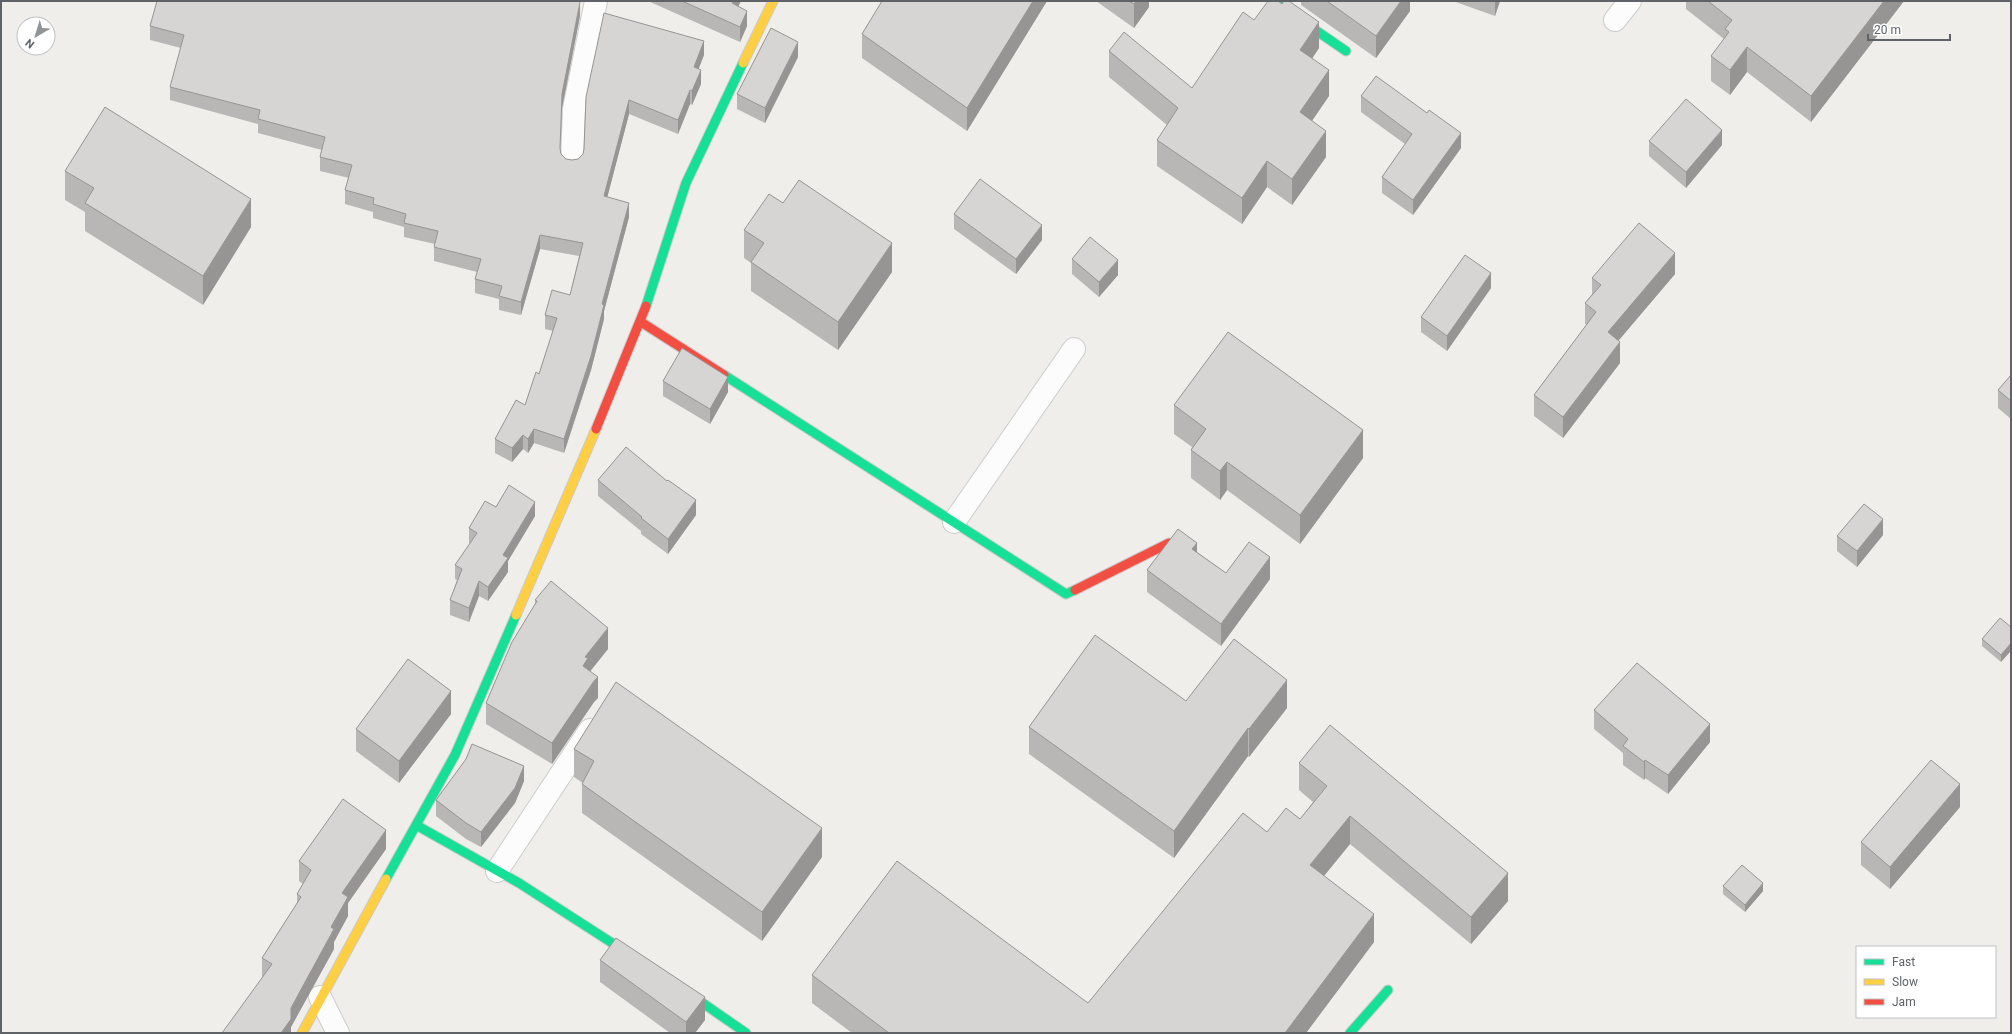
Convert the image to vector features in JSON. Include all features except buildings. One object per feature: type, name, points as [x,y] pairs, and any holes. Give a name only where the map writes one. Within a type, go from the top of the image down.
[{"type":"street","points":[[572,162],[574,109],[596,1]]},
{"type":"street","points":[[302,1033],[320,997],[455,755],[641,322],[686,183],[773,1]]},
{"type":"street","points":[[1273,1],[1346,51]]},
{"type":"street","points":[[1615,20],[1630,1]]},
{"type":"street","points":[[641,322],[1066,594],[1169,543]]},
{"type":"street","points":[[954,522],[1074,349]]},
{"type":"street","points":[[497,871],[600,715]]},
{"type":"street","points":[[416,825],[497,871],[645,964]]},
{"type":"street","points":[[672,981],[746,1033]]},
{"type":"street","points":[[1350,1033],[1388,990]]},
{"type":"street","points":[[320,997],[338,1033]]},
{"type":"traffic: fast","points":[[1273,1],[1346,51]]},
{"type":"traffic: fast","points":[[646,306],[686,183],[743,63]]},
{"type":"traffic: fast","points":[[724,375],[1066,594],[1075,590]]},
{"type":"traffic: fast","points":[[386,879],[455,755],[516,615]]},
{"type":"traffic: fast","points":[[416,825],[519,883],[637,959]]},
{"type":"traffic: fast","points":[[681,988],[746,1033]]},
{"type":"traffic: fast","points":[[1350,1033],[1388,990]]},
{"type":"traffic: slow","points":[[743,63],[773,1]]},
{"type":"traffic: slow","points":[[516,615],[596,429]]},
{"type":"traffic: slow","points":[[302,1033],[386,879]]},
{"type":"traffic: jam","points":[[596,429],[646,306]]},
{"type":"traffic: jam","points":[[641,322],[724,375]]},
{"type":"traffic: jam","points":[[1075,590],[1169,543]]}]
